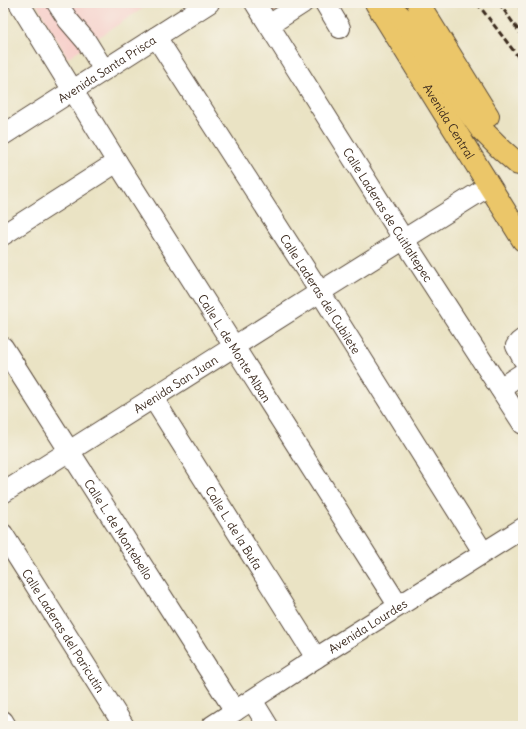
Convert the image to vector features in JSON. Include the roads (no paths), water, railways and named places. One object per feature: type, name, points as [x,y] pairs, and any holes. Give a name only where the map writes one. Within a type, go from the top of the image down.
[{"type":"main road","name":"Avenida Central","points":[[376,3],[523,240]]},
{"type":"main road","points":[[386,3],[401,17],[481,129],[520,168]]},
{"type":"main road","points":[[418,3],[520,168]]},
{"type":"street","name":"Calle L. de Monte Alban","points":[[19,3],[72,91],[398,605]]},
{"type":"street","points":[[57,3],[68,20],[86,41],[104,70]]},
{"type":"street","name":"Avenida Santa Prisca","points":[[3,135],[209,3]]},
{"type":"street","name":"Calle Laderas de Cuitlaltepec","points":[[255,3],[404,240],[523,424]]},
{"type":"street","points":[[269,25],[303,3]]},
{"type":"street","points":[[325,3],[340,28]]},
{"type":"street","name":"Calle Laderas del Cubilete","points":[[156,37],[320,292],[483,552]]},
{"type":"street","points":[[3,235],[117,162]]},
{"type":"street","name":"Avenida San Juan","points":[[3,493],[489,186]]},
{"type":"street","points":[[523,340],[516,346],[523,359]]},
{"type":"street","name":"Calle L. de Montebello","points":[[3,347],[234,711]]},
{"type":"street","points":[[500,388],[523,373]]},
{"type":"street","name":"Calle L. de la Bufa","points":[[153,398],[316,658]]},
{"type":"street","name":"Avenida Lourdes","points":[[212,726],[398,605],[523,528]]},
{"type":"street","name":"Calle Laderas del Paricutín","points":[[3,534],[124,726]]},
{"type":"street","points":[[252,700],[268,726]]},
{"type":"street","points":[[3,721],[6,726]]},
{"type":"railway","points":[[477,3],[523,63]]},
{"type":"railway","points":[[499,3],[523,37]]}]
